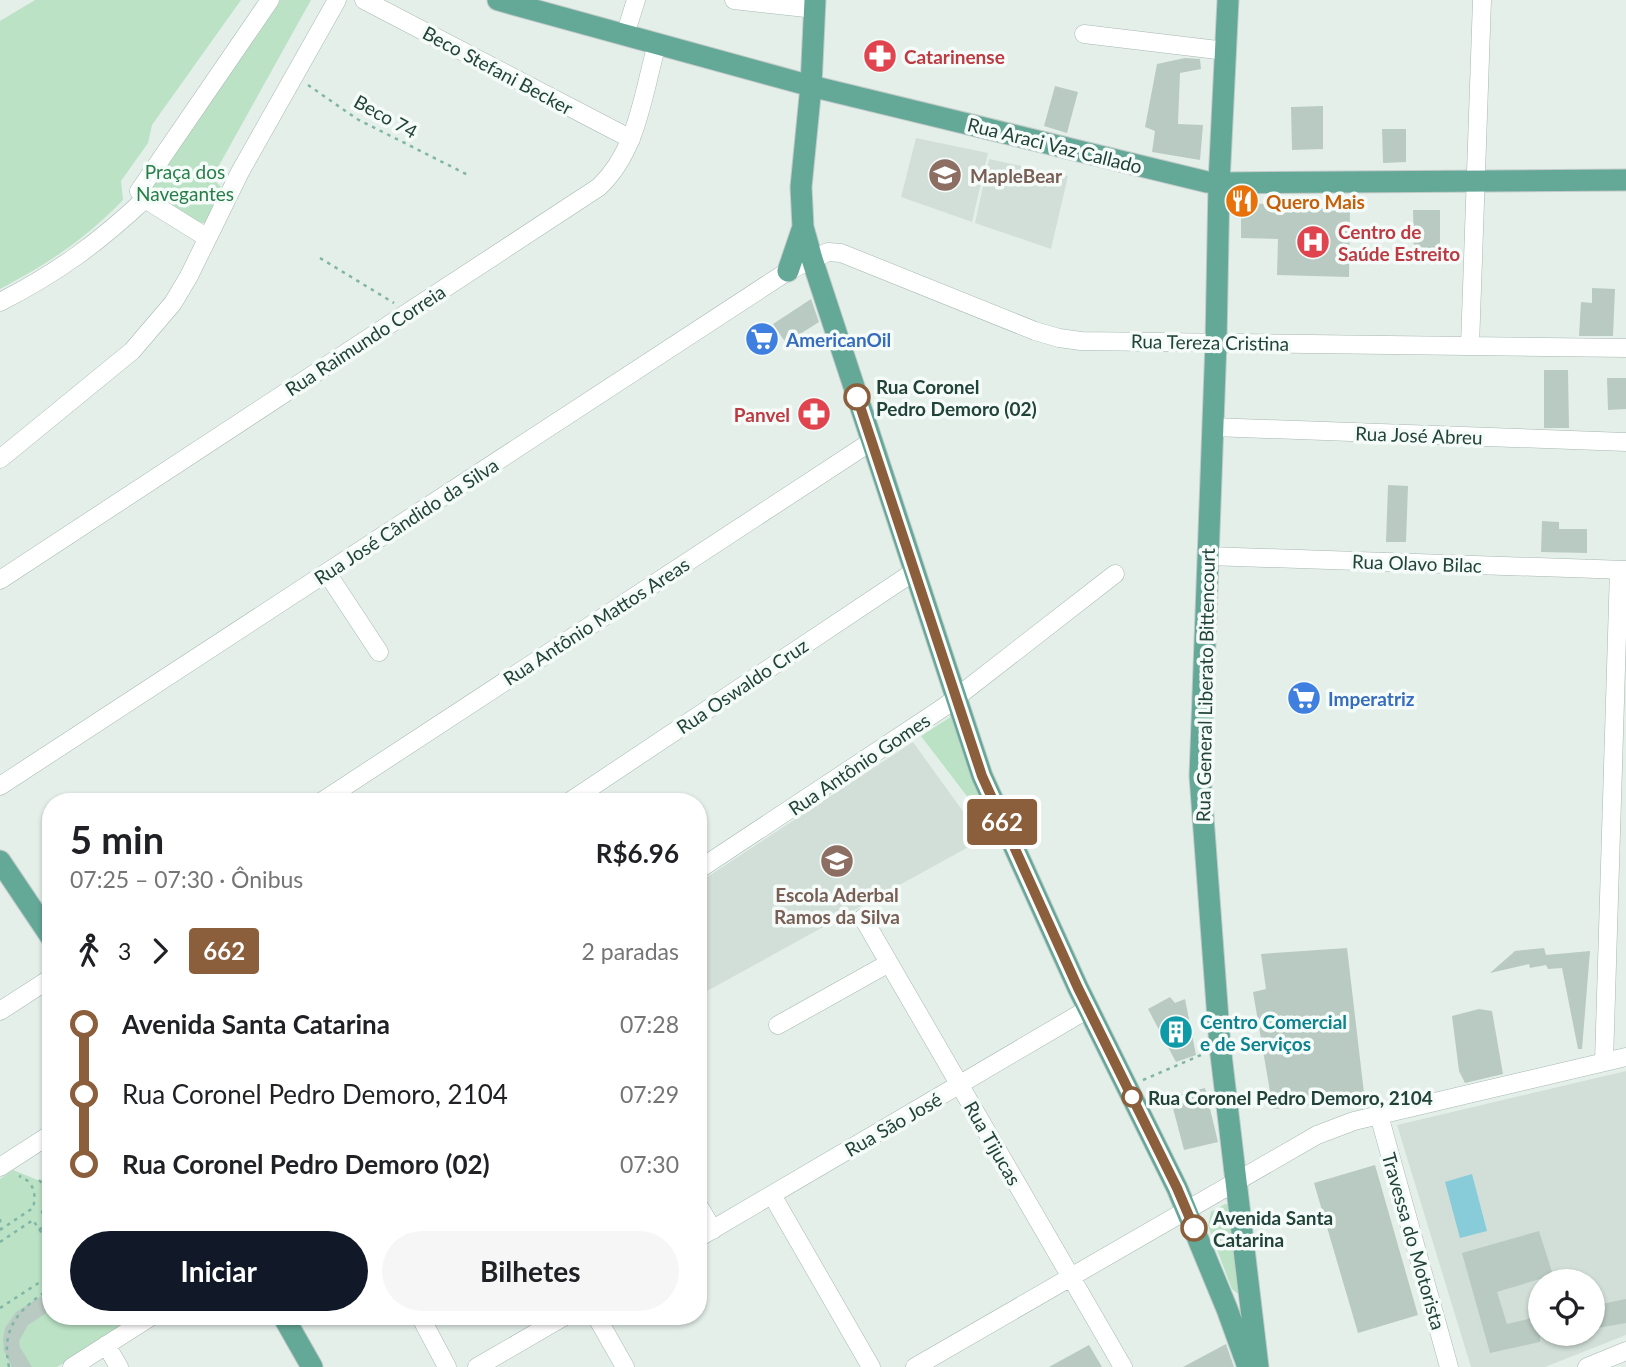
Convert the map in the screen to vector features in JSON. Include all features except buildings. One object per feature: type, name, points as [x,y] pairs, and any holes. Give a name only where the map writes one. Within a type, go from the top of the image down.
[{"type":"main road","name":"Rua Araci Vaz Callado","points":[[498,0],[811,86],[1219,183],[1626,180]]},
{"type":"main road","name":"Rua General Liberato Bittencourt","points":[[1228,0],[1219,183],[1200,800],[1220,1046],[1258,1367]]},
{"type":"main road","points":[[815,4],[811,86],[801,187],[803,227],[813,259],[956,698],[995,808],[1088,1009],[1186,1209],[1248,1367]]},
{"type":"main road","points":[[788,271],[803,227]]},
{"type":"main road","points":[[0,861],[42,924]]},
{"type":"main road","points":[[288,1325],[312,1367]]},
{"type":"street","points":[[206,237],[145,199],[139,191],[270,0]]},
{"type":"street","points":[[0,459],[139,343],[173,303],[189,276],[206,237],[337,0]]},
{"type":"street","name":"Beco Stefani Becker","points":[[364,0],[631,139]]},
{"type":"street","points":[[625,35],[636,0]]},
{"type":"street","points":[[733,0],[815,4]]},
{"type":"street","points":[[1470,346],[1482,0]]},
{"type":"street","points":[[1084,34],[1226,51]]},
{"type":"street","name":"Rua Raimundo Correia","points":[[0,580],[599,187],[617,168],[631,139],[657,44]]},
{"type":"street","points":[[0,302],[73,261],[145,199]]},
{"type":"street","name":"Rua Tereza Cristina","points":[[813,259],[828,252],[841,253],[1035,331],[1081,341],[1626,348]]},
{"type":"street","name":"Rua José Cândido da Silva","points":[[0,786],[788,271],[813,259]]},
{"type":"street","name":"Rua José Abreu","points":[[1213,427],[1626,442]]},
{"type":"street","name":"Rua Antônio Mattos Areas","points":[[335,793],[872,441]]},
{"type":"street","name":"Rua Olavo Bilac","points":[[1208,556],[1623,570]]},
{"type":"street","points":[[1604,1062],[1623,570]]},
{"type":"street","name":"Rua Oswaldo Cruz","points":[[582,793],[915,571]]},
{"type":"street","points":[[327,573],[379,652]]},
{"type":"street","name":"Rua Antônio Gomes","points":[[707,864],[956,698],[1115,574]]},
{"type":"street","name":"Rua Tijucas","points":[[863,918],[1123,1367]]},
{"type":"street","points":[[778,1026],[889,963]]},
{"type":"street","points":[[0,1012],[42,984]]},
{"type":"street","name":"Rua São José","points":[[707,1233],[1088,1009]]},
{"type":"street","points":[[915,1367],[1317,1135],[1354,1121],[1626,1057]]},
{"type":"street","name":"Travessa do Motorista","points":[[1379,1115],[1449,1367]]},
{"type":"street","points":[[7,1171],[42,1142]]},
{"type":"street","points":[[772,1195],[871,1367]]},
{"type":"street","points":[[72,1367],[138,1325]]},
{"type":"street","points":[[425,1325],[447,1367]]},
{"type":"street","points":[[477,1367],[549,1325]]},
{"type":"street","points":[[601,1325],[625,1367]]},
{"type":"street","points":[[106,1345],[119,1367]]},
{"type":"street","points":[[1587,1367],[1626,1351]]},
{"type":"path","name":"Beco 74","points":[[294,75],[357,119],[468,175]]},
{"type":"path","points":[[320,258],[409,312]]},
{"type":"path","points":[[1127,1087],[1220,1046]]},
{"type":"path","points":[[0,1230],[33,1208],[36,1199],[34,1190],[22,1177],[7,1171]]},
{"type":"path","points":[[39,1180],[42,1184]]},
{"type":"path","points":[[33,1208],[42,1212]]},
{"type":"path","points":[[0,1219],[0,1230]]},
{"type":"path","points":[[0,1242],[33,1220],[42,1234]]},
{"type":"path","points":[[0,1308],[42,1281]]},
{"type":"path","points":[[9,1320],[15,1312],[42,1294]]},
{"type":"path","points":[[2,1353],[9,1367]]},
{"type":"shaded area","name":"MapleBear","points":[[916,138],[988,153],[972,222],[901,197]]},
{"type":"shaded area","points":[[989,159],[1068,176],[1051,249],[975,223]]},
{"type":"shaded area","name":"Escola Aderbal Ramos da Silva","points":[[913,742],[983,839],[707,991],[707,877]]},
{"type":"shaded area","points":[[1626,1071],[1626,1335],[1605,1343],[1605,1269],[1528,1269],[1528,1346],[1598,1346],[1545,1367],[1471,1367],[1397,1125]]},
{"type":"green space","points":[[35,0],[241,0],[152,125],[148,143],[121,181],[123,200],[65,250],[0,289],[0,21]]},
{"type":"green space","name":"Praça dos Navegantes","points":[[280,0],[311,0],[212,178],[222,188],[208,220],[205,223],[197,222],[148,190]]},
{"type":"green space","points":[[952,716],[986,803],[982,807],[976,808],[921,736]]},
{"type":"green space","points":[[13,1170],[42,1180],[42,1325],[123,1325],[57,1367],[0,1367],[0,1179]]},
{"type":"green space","points":[[1225,1204],[1232,1205],[1244,1293],[1237,1293],[1232,1289],[1208,1226],[1211,1212]]},
{"type":"water","points":[[1472,1174],[1487,1231],[1460,1238],[1445,1182]]},
{"type":"bus line","name":"662","points":[[857,397],[982,776],[1078,988],[1177,1188],[1194,1228]]},
{"type":"place","name":"Catarinense","points":[[880,56]]},
{"type":"place","name":"MapleBear","points":[[945,175]]},
{"type":"place","name":"Quero Mais","points":[[1242,201]]},
{"type":"place","name":"Centro de Saúde Estreito","points":[[1313,242]]},
{"type":"place","name":"AmericanOil","points":[[762,339]]},
{"type":"place","name":"Rua Coronel Pedro Demoro (02)","points":[[857,397]]},
{"type":"place","name":"Panvel","points":[[814,414]]},
{"type":"place","name":"Imperatriz","points":[[1304,698]]},
{"type":"place","name":"Escola Aderbal Ramos da Silva","points":[[837,861]]},
{"type":"place","name":"Centro Comercial e de Serviços","points":[[1176,1032]]},
{"type":"place","name":"Rua Coronel Pedro Demoro, 2104","points":[[1132,1097]]},
{"type":"place","name":"Avenida Santa Catarina","points":[[1194,1228]]}]
